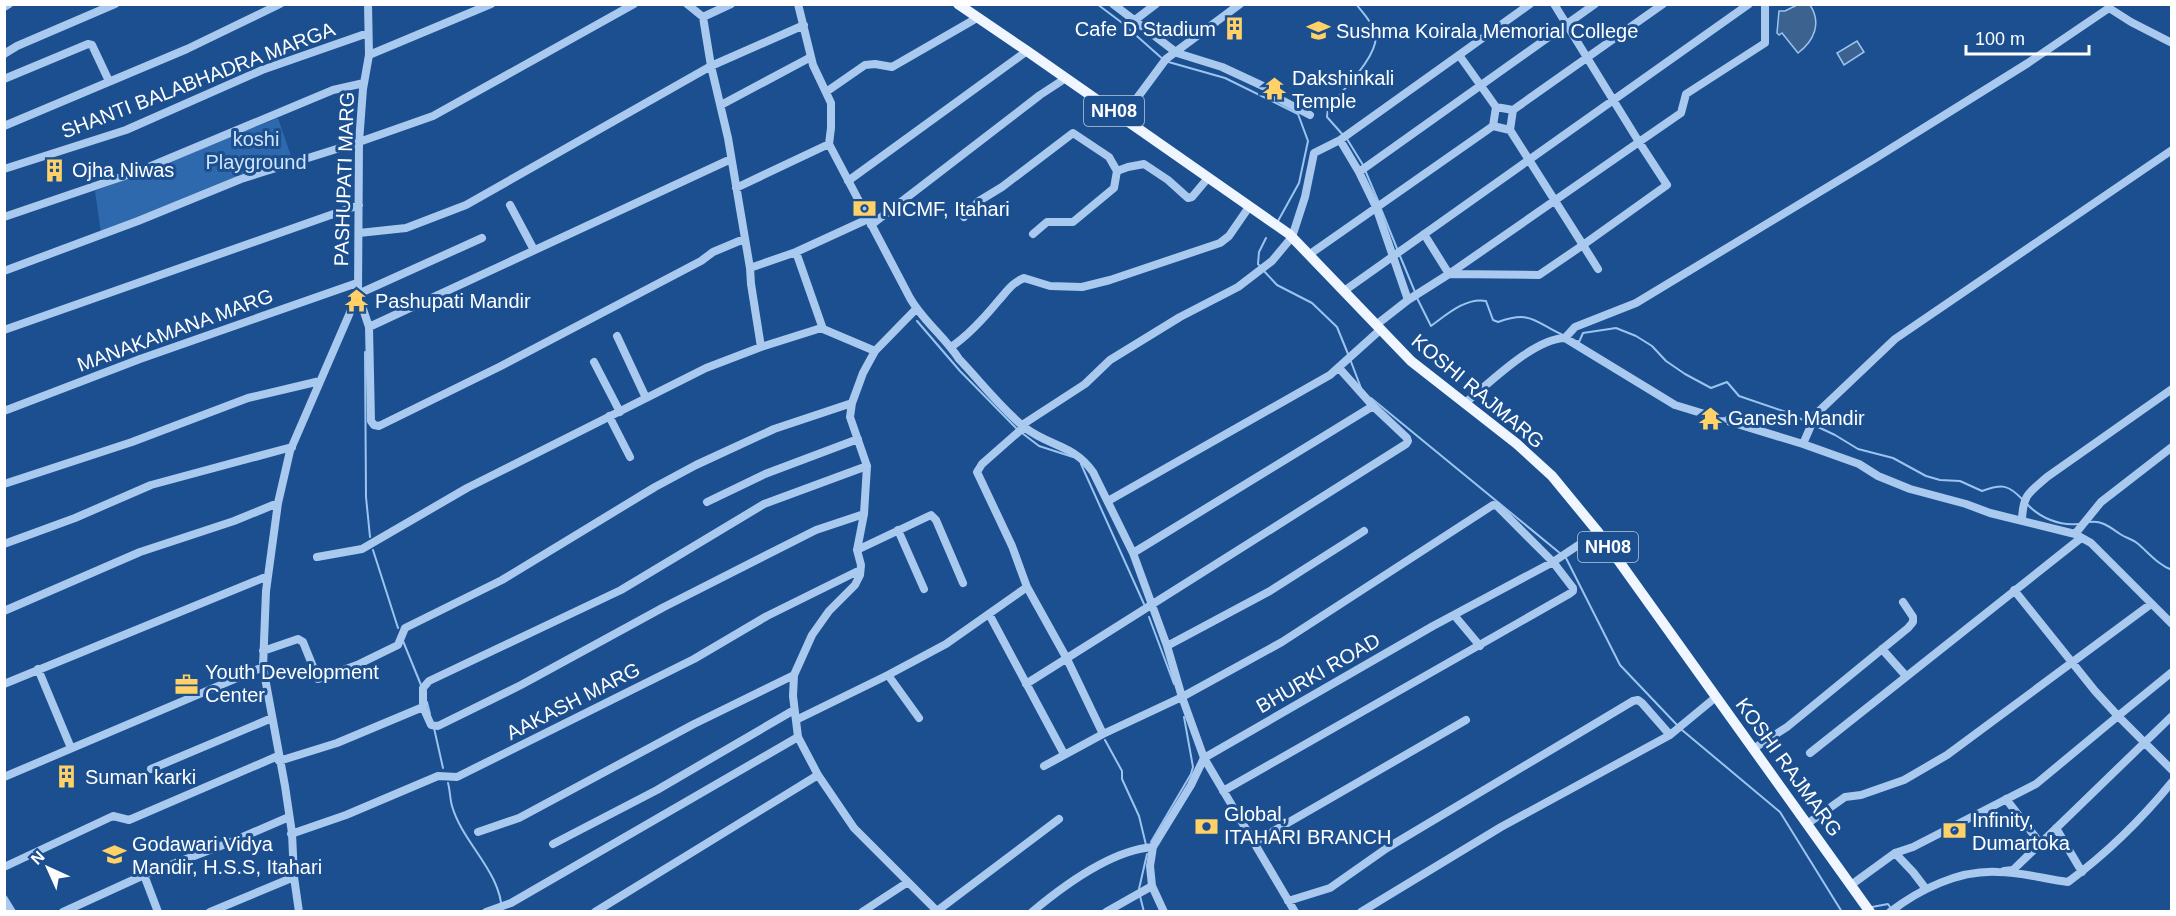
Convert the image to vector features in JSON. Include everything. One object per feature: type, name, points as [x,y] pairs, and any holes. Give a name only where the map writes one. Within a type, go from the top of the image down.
[{"type":"main road","name":"KOSHI RAJMARG","points":[[958,4],[1291,235],[1411,361],[1517,444],[1552,476],[1598,532],[1870,912]]},
{"type":"street","points":[[4,7],[9,4]]},
{"type":"street","points":[[4,54],[115,4]]},
{"type":"street","points":[[4,126],[187,49],[280,4]]},
{"type":"street","name":"PASHUPATI MARG","points":[[299,912],[289,817],[263,667],[268,576],[278,503],[292,447],[358,294],[359,142],[369,55],[368,4]]},
{"type":"street","points":[[369,55],[491,4]]},
{"type":"street","points":[[4,271],[242,179],[432,116],[634,4]]},
{"type":"street","points":[[687,4],[707,12],[731,4]]},
{"type":"street","points":[[798,4],[812,57],[831,103],[829,144],[916,309],[959,359],[1023,426],[1042,440],[1075,452],[1085,460],[1133,553],[1204,758],[1295,912]]},
{"type":"street","points":[[1113,4],[1177,53],[1222,68],[1265,87],[1272,95],[1310,115]]},
{"type":"street","points":[[1135,20],[1156,4]]},
{"type":"street","points":[[1122,117],[1163,62],[1240,4]]},
{"type":"street","points":[[1103,734],[1067,659],[1027,587],[1012,546],[977,472],[982,464],[1023,426],[1085,384],[1110,360],[1180,317],[1254,277],[1272,261],[1291,235],[1305,197],[1314,153],[1354,131],[1530,4]]},
{"type":"street","points":[[1449,274],[1539,275],[1667,185],[1554,4]]},
{"type":"street","points":[[1361,171],[1595,4]]},
{"type":"street","points":[[1496,107],[1513,110],[1663,4]]},
{"type":"street","points":[[1344,291],[1749,4]]},
{"type":"street","points":[[1108,501],[1341,367],[1378,328],[1414,296],[1681,113],[1686,94],[1765,43],[1765,4]]},
{"type":"street","points":[[1465,403],[1538,345],[1568,336],[1575,327],[1581,324],[1635,303],[2028,63],[2107,6],[2131,22],[2172,43]]},
{"type":"street","points":[[707,12],[711,66],[731,159],[761,347]]},
{"type":"street","points":[[826,92],[865,65],[892,67],[977,18]]},
{"type":"street","points":[[359,233],[406,228],[466,205],[711,66],[804,25]]},
{"type":"street","name":"SHANTI BALABHADRA MARGA","points":[[4,169],[126,130],[262,70],[368,33]]},
{"type":"street","points":[[4,79],[88,44],[92,45],[109,81]]},
{"type":"street","points":[[848,181],[1027,51]]},
{"type":"street","points":[[1310,254],[1493,126],[1496,107],[1459,54]]},
{"type":"street","points":[[721,105],[812,57]]},
{"type":"street","points":[[750,268],[869,222],[1066,78]]},
{"type":"street","points":[[4,218],[138,171],[333,90],[364,83]]},
{"type":"street","points":[[1513,110],[1510,130],[1598,269]]},
{"type":"street","points":[[1493,126],[1510,130]]},
{"type":"street","points":[[964,217],[979,201],[1002,187],[1073,133],[1109,157],[1117,171],[1114,188],[1073,222],[1047,222],[1033,234]]},
{"type":"street","points":[[1342,139],[1379,205],[1414,296]]},
{"type":"street","points":[[736,188],[829,144]]},
{"type":"street","points":[[1803,444],[1811,424],[1838,392],[1895,339],[2172,150]]},
{"type":"street","points":[[369,327],[731,159]]},
{"type":"street","points":[[1117,171],[1144,164],[1190,198],[1209,178]]},
{"type":"street","points":[[4,330],[359,205]]},
{"type":"street","points":[[510,205],[534,250]]},
{"type":"street","points":[[951,347],[961,340],[999,301],[1013,283],[1024,278],[1050,286],[1082,287],[1110,280],[1220,243],[1229,236],[1249,207]]},
{"type":"street","points":[[1424,234],[1449,274]]},
{"type":"street","points":[[482,238],[358,294],[369,327],[370,421],[376,426],[501,366],[701,261],[713,252],[744,238]]},
{"type":"street","points":[[796,252],[824,329]]},
{"type":"street","name":"MANAKAMANA MARG","points":[[4,411],[140,359],[357,283]]},
{"type":"street","points":[[916,309],[875,351],[863,373],[852,403],[850,417],[867,466],[864,514],[857,550],[860,570],[855,585],[830,611],[812,635],[794,675],[798,737],[818,775],[854,828],[938,911],[1059,819]]},
{"type":"street","points":[[317,557],[362,549],[467,488],[609,416],[706,368],[761,347],[824,329],[875,351]]},
{"type":"street","points":[[617,336],[646,398]]},
{"type":"street","points":[[1568,336],[1675,405],[1803,444],[1859,464],[1878,476],[1910,489],[2022,520],[2079,530],[2172,624]]},
{"type":"street","points":[[594,362],[620,412]]},
{"type":"street","points":[[1026,684],[1406,444],[1407,438],[1373,406],[1341,367]]},
{"type":"street","points":[[4,484],[132,442],[248,398],[320,381]]},
{"type":"street","points":[[2022,520],[2024,501],[2047,477],[2172,389]]},
{"type":"street","points":[[263,651],[298,639],[303,642],[318,679],[357,665],[398,645],[405,628],[502,580],[655,487],[696,465],[774,429],[852,403]]},
{"type":"street","points":[[1133,553],[1373,406]]},
{"type":"street","points":[[609,416],[630,457]]},
{"type":"street","points":[[707,502],[765,474],[858,439]]},
{"type":"street","points":[[4,544],[75,518],[152,485],[292,447]]},
{"type":"street","points":[[1810,753],[2014,590],[2079,530],[2101,502],[2172,447]]},
{"type":"street","points":[[864,514],[816,530],[664,607],[521,685],[434,725],[423,707],[423,690],[429,681],[621,590],[765,504],[867,466]]},
{"type":"street","points":[[4,611],[140,552],[234,521],[278,503]]},
{"type":"street","points":[[1044,765],[1182,697],[1282,642],[1493,505],[1556,561],[1573,591],[1223,791]]},
{"type":"street","points":[[857,550],[929,515],[933,516],[963,583]]},
{"type":"street","points":[[898,530],[924,589]]},
{"type":"street","points":[[1167,646],[1270,591],[1364,531]]},
{"type":"street","name":"BHURKI ROAD","points":[[1204,758],[1454,615],[1556,561],[1598,532]]},
{"type":"street","name":"AAKASH MARG","points":[[291,834],[346,815],[438,776],[457,777],[694,659],[767,616],[860,570]]},
{"type":"street","points":[[4,684],[268,576]]},
{"type":"street","points":[[553,844],[795,715],[888,675],[946,644],[1027,587]]},
{"type":"street","points":[[2014,590],[2118,716],[2172,770]]},
{"type":"street","points":[[1753,749],[1786,727],[1913,622],[1913,617],[1903,602]]},
{"type":"street","points":[[1807,824],[1845,797],[1861,795],[1904,780],[1947,755],[2151,604]]},
{"type":"street","points":[[989,614],[1064,754]]},
{"type":"street","points":[[1454,615],[1480,646]]},
{"type":"street","points":[[1882,649],[1906,676]]},
{"type":"street","points":[[4,777],[263,667]]},
{"type":"street","points":[[38,669],[71,748]]},
{"type":"street","points":[[1851,885],[1895,853],[1913,847],[2036,784],[2172,672]]},
{"type":"street","points":[[478,832],[519,818],[694,724],[794,675]]},
{"type":"street","points":[[888,675],[919,718]]},
{"type":"street","points":[[1361,912],[1501,827],[1672,734],[1716,697]]},
{"type":"street","points":[[1288,902],[1330,888],[1387,848],[1634,701],[1642,703],[1672,734]]},
{"type":"street","points":[[4,867],[113,816],[129,820],[279,759],[337,743],[423,707]]},
{"type":"street","points":[[1890,912],[1911,896],[1965,875],[2013,870],[2172,716]]},
{"type":"street","points":[[151,769],[272,718]]},
{"type":"street","points":[[1253,843],[1466,720]]},
{"type":"street","points":[[486,912],[502,906],[798,737]]},
{"type":"street","points":[[1164,912],[1152,886],[1150,866],[1153,847],[1191,785],[1204,758]]},
{"type":"street","points":[[595,912],[818,775]]},
{"type":"street","points":[[1998,872],[2068,882],[2129,831],[2172,783]]},
{"type":"street","points":[[2006,799],[2040,843]]},
{"type":"street","points":[[63,912],[144,875],[289,817]]},
{"type":"street","points":[[2056,828],[2082,872]]},
{"type":"street","points":[[1032,912],[1082,874],[1102,863],[1143,847],[1153,847]]},
{"type":"street","points":[[1895,853],[1926,889]]},
{"type":"street","points":[[144,875],[158,912]]},
{"type":"street","points":[[210,912],[294,877]]},
{"type":"street","points":[[862,912],[908,882]]},
{"type":"street","points":[[1106,912],[1152,886]]},
{"type":"street","points":[[4,899],[12,912]]},
{"type":"green space","name":"koshi Playground","points":[[278,118],[292,159],[101,233],[95,191]]},
{"type":"shaded area","points":[[1799,4],[1810,5],[1814,12],[1816,25],[1812,37],[1798,53],[1782,33],[1779,35],[1777,33],[1779,11],[1785,11]]},
{"type":"shaded area","points":[[1857,41],[1864,52],[1844,65],[1837,53]]},
{"type":"waterway","points":[[1097,4],[1165,61],[1225,78],[1298,114],[1308,141],[1299,183],[1278,221]]},
{"type":"waterway","points":[[1343,135],[1327,117],[1328,108],[1367,61],[1376,41],[1372,25],[1356,4]]},
{"type":"waterway","points":[[1347,139],[1363,165]]},
{"type":"waterway","points":[[1365,170],[1379,203]]},
{"type":"waterway","points":[[1381,209],[1398,251]]},
{"type":"waterway","points":[[1260,266],[1258,264],[1259,252],[1266,238]]},
{"type":"waterway","points":[[1400,256],[1415,292]]},
{"type":"waterway","points":[[1263,270],[1277,285],[1312,303],[1337,327],[1348,354]]},
{"type":"waterway","points":[[1417,298],[1431,326],[1464,304],[1479,300],[1486,301],[1493,320],[1498,322],[1526,317],[1563,335]]},
{"type":"waterway","points":[[917,321],[960,371],[1017,429]]},
{"type":"waterway","points":[[1577,341],[1579,342],[1583,333],[1616,328],[1652,346],[1666,361],[1711,388],[1727,382],[1739,396],[1786,412],[1835,435],[1858,449],[1893,458],[1926,476],[1940,480],[1960,481],[1982,491],[1995,487],[2009,488],[2023,500]]},
{"type":"waterway","points":[[365,352],[366,497],[370,537]]},
{"type":"waterway","points":[[1350,359],[1361,388]]},
{"type":"waterway","points":[[1371,398],[1561,554]]},
{"type":"waterway","points":[[1022,433],[1039,446],[1073,457]]},
{"type":"waterway","points":[[1081,464],[1144,604]]},
{"type":"waterway","points":[[2027,504],[2051,520],[2064,524],[2078,524]]},
{"type":"waterway","points":[[2090,522],[2102,523],[2110,527],[2135,542],[2158,562],[2172,570]]},
{"type":"waterway","points":[[373,550],[398,628]]},
{"type":"waterway","points":[[1566,558],[1620,665],[1678,726]]},
{"type":"waterway","points":[[1149,617],[1174,684]]},
{"type":"waterway","points":[[403,641],[421,685]]},
{"type":"waterway","points":[[427,702],[430,714]]},
{"type":"waterway","points":[[1151,842],[1193,767],[1184,717]]},
{"type":"waterway","points":[[434,728],[443,768]]},
{"type":"waterway","points":[[1682,730],[1780,812],[1842,912]]},
{"type":"waterway","points":[[1105,740],[1122,771],[1122,779],[1139,816],[1146,845]]},
{"type":"waterway","points":[[448,783],[457,820],[489,870],[500,897],[502,912]]},
{"type":"waterway","points":[[1139,889],[1147,854]]},
{"type":"waterway","points":[[1140,896],[1144,912]]},
{"type":"waterway","points":[[1872,907],[1888,904],[1890,907]]},
{"type":"place","name":"Cafe D Stadium","points":[[1234,29]]},
{"type":"place","name":"Sushma Koirala Memorial College","points":[[1318,31]]},
{"type":"place","name":"Dakshinkali Temple","points":[[1274,89]]},
{"type":"place","name":"Ojha Niwas","points":[[54,170]]},
{"type":"place","name":"NICMF, Itahari","points":[[864,209]]},
{"type":"place","name":"Pashupati Mandir","points":[[357,301]]},
{"type":"place","name":"Ganesh Mandir","points":[[1710,418]]},
{"type":"place","name":"Youth Development Center","points":[[187,684]]},
{"type":"place","name":"Suman karki","points":[[67,777]]},
{"type":"place","name":"Global, ITAHARI BRANCH","points":[[1206,826]]},
{"type":"place","name":"Infinity, Dumartoka","points":[[1954,831]]},
{"type":"place","name":"Godawari Vidya Mandir, H.S.S, Itahari","points":[[114,855]]}]
